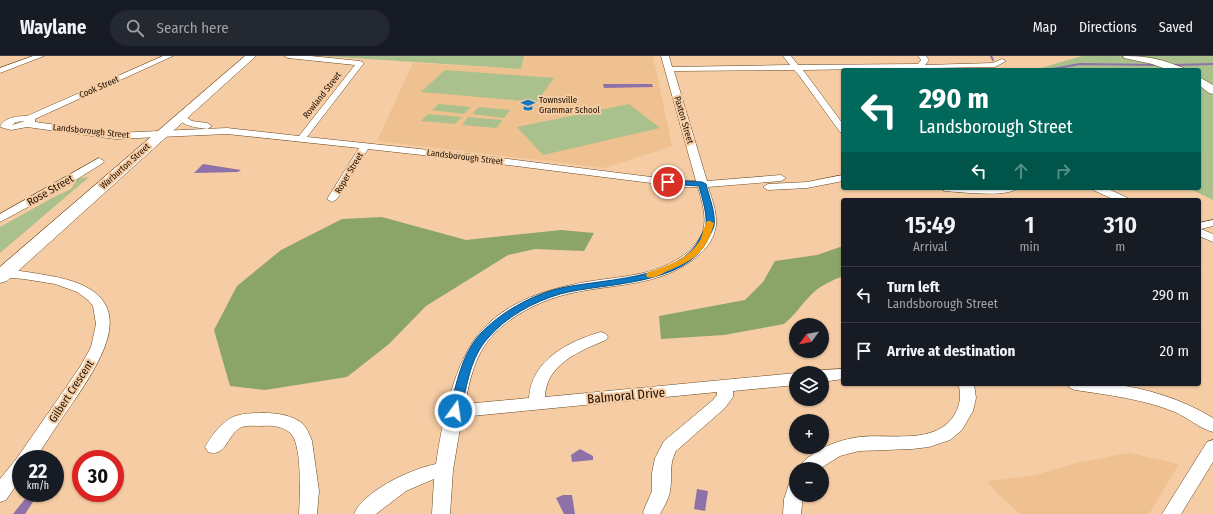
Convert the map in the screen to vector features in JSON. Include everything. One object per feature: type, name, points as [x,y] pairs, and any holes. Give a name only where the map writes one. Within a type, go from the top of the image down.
[{"type":"main road","name":"Warburton Street","points":[[1,271],[145,135],[240,56]]},
{"type":"main road","name":"Warburton Street","points":[[1,271],[251,56]]},
{"type":"main road","points":[[1128,56],[1154,61],[1174,68]]},
{"type":"main road","points":[[1201,81],[1213,90]]},
{"type":"street","points":[[0,71],[40,56]]},
{"type":"street","name":"Cook Street","points":[[4,125],[28,121],[169,56]]},
{"type":"street","name":"Rowland Street","points":[[288,56],[360,63],[301,139]]},
{"type":"street","name":"Paxton Street","points":[[441,514],[444,470],[455,411],[468,362],[473,350],[485,335],[511,313],[535,300],[556,292],[574,288],[635,280],[654,274],[685,261],[702,244],[710,226],[710,216],[665,56]]},
{"type":"street","points":[[787,56],[801,69],[841,127]]},
{"type":"street","points":[[922,56],[925,60],[922,68]]},
{"type":"street","points":[[909,59],[922,68],[995,65],[1002,61]]},
{"type":"street","points":[[801,69],[803,60]]},
{"type":"street","points":[[801,69],[841,72]]},
{"type":"street","points":[[670,71],[841,69]]},
{"type":"street","name":"Landsborough Street","points":[[181,117],[182,120],[187,123],[227,131],[681,184],[702,184],[781,178]]},
{"type":"street","name":"Landsborough Street","points":[[28,121],[115,136],[227,131]]},
{"type":"street","name":"Roper Street","points":[[332,199],[365,146]]},
{"type":"street","name":"Rose Street","points":[[0,219],[54,189],[99,161]]},
{"type":"street","name":"Landsborough Street","points":[[702,184],[731,189],[807,185],[841,178]]},
{"type":"street","points":[[975,190],[997,190]]},
{"type":"street","points":[[1102,190],[1120,198]]},
{"type":"street","points":[[1201,226],[1213,223]]},
{"type":"street","points":[[1201,233],[1213,238]]},
{"type":"street","name":"Gilbert Crescent","points":[[1,271],[60,281],[76,287],[92,296],[97,302],[101,311],[101,338],[90,363],[80,380],[31,450]]},
{"type":"street","points":[[537,402],[539,384],[550,366],[566,352],[601,337]]},
{"type":"street","points":[[829,375],[841,374]]},
{"type":"street","name":"Balmoral Drive","points":[[455,411],[537,402],[725,387],[789,380]]},
{"type":"street","points":[[816,462],[822,457],[844,446],[872,443],[907,444],[937,438],[952,430],[963,416],[968,401],[967,386]]},
{"type":"street","points":[[1087,386],[1156,398],[1186,410],[1213,426]]},
{"type":"street","points":[[652,512],[661,491],[664,458],[670,446],[719,404],[725,397],[725,387]]},
{"type":"street","points":[[214,448],[229,428],[239,421],[259,419],[278,420],[297,429],[304,441],[310,491],[308,514]]},
{"type":"street","points":[[1171,514],[1213,447]]},
{"type":"street","points":[[363,514],[378,500],[401,484],[426,473],[444,470]]},
{"type":"street","points":[[3,487],[12,476]]},
{"type":"street","points":[[792,514],[793,502]]},
{"type":"shaded area","name":"Townsville Grammar School","points":[[524,56],[653,56],[672,146],[605,168],[377,141],[413,63],[521,69]]},
{"type":"shaded area","points":[[603,84],[652,84],[653,87],[604,88]]},
{"type":"shaded area","points":[[203,164],[241,170],[238,172],[194,173]]},
{"type":"shaded area","points":[[580,449],[593,456],[593,460],[572,462],[571,455]]},
{"type":"shaded area","points":[[1129,453],[1179,464],[1149,514],[1020,514],[995,491],[987,481],[1035,475],[1076,463]]},
{"type":"shaded area","points":[[697,489],[708,491],[705,511],[694,509]]},
{"type":"shaded area","points":[[563,495],[572,495],[575,514],[564,514],[556,498]]},
{"type":"shaded area","points":[[23,502],[33,502],[25,514],[13,514]]},
{"type":"green space","points":[[323,56],[524,56],[521,69]]},
{"type":"green space","points":[[1082,56],[1213,56],[1213,200],[1192,190],[1201,190],[1201,68],[1041,68]]},
{"type":"green space","points":[[445,70],[554,78],[537,102],[421,92]]},
{"type":"green space","points":[[439,104],[471,107],[464,114],[432,110]]},
{"type":"green space","points":[[629,104],[660,128],[543,155],[517,127]]},
{"type":"green space","points":[[479,107],[510,110],[504,118],[472,114]]},
{"type":"green space","points":[[428,114],[462,117],[455,124],[421,121]]},
{"type":"green space","points":[[468,117],[502,121],[496,128],[462,125]]},
{"type":"green space","points":[[89,177],[0,253],[0,227],[71,189],[77,179]]},
{"type":"green space","points":[[382,217],[466,240],[561,230],[594,233],[584,251],[535,249],[508,255],[426,306],[389,344],[347,377],[265,390],[230,386],[214,330],[237,286],[281,250],[342,219]]},
{"type":"green space","points":[[841,247],[841,277],[817,289],[784,324],[724,335],[661,339],[659,316],[745,300],[763,282],[775,261],[817,255]]},
{"type":"waterway","points":[[991,56],[993,60]]},
{"type":"waterway","points":[[1058,68],[1080,64],[1160,65]]},
{"type":"waterway","points":[[1172,65],[1213,64]]},
{"type":"slow traffic","points":[[651,275],[685,261],[702,244],[707,235],[710,223]]},
{"type":"place","name":"Townsville Grammar School","points":[[528,105]]},
{"type":"route","points":[[455,411],[468,362],[473,350],[496,324],[511,313],[524,305],[556,292],[574,288],[635,280],[654,274],[685,261],[694,253],[702,244],[710,226],[710,216],[702,184],[668,182]]}]
